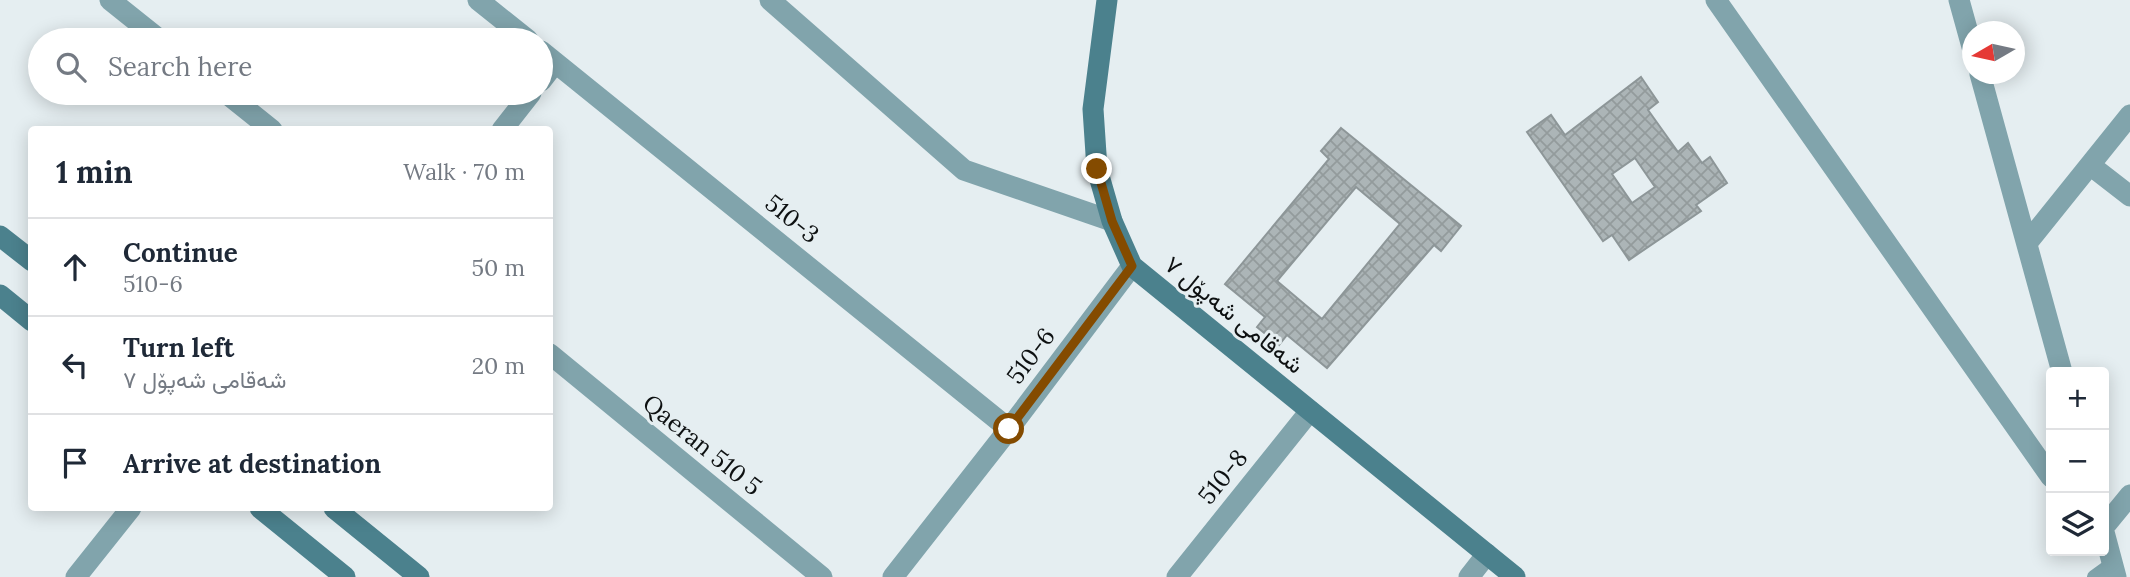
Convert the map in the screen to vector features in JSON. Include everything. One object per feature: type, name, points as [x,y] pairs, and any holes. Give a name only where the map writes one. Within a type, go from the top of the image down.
[{"type":"street","points":[[110,0],[145,28]]},
{"type":"street","points":[[478,0],[513,28]]},
{"type":"street","points":[[770,0],[964,170],[1112,221]]},
{"type":"street","name":"شەقامی شەپۆل ٧","points":[[1107,0],[1093,109],[1097,169],[1112,221],[1132,266],[1516,577]]},
{"type":"street","points":[[1716,0],[2046,470]]},
{"type":"street","points":[[1959,0],[1965,21]]},
{"type":"street","name":"510-3","points":[[553,61],[1009,429]]},
{"type":"street","points":[[1983,84],[2061,367]]},
{"type":"street","points":[[241,105],[267,126]]},
{"type":"street","points":[[505,126],[522,105]]},
{"type":"street","points":[[2028,242],[2130,116]]},
{"type":"street","points":[[2090,165],[2130,196]]},
{"type":"street","points":[[0,236],[28,258]]},
{"type":"street","name":"510-6","points":[[893,577],[1132,266]]},
{"type":"street","points":[[4,306],[28,319]]},
{"type":"street","name":"Qaeran 510 5","points":[[553,356],[822,577]]},
{"type":"street","name":"510-8","points":[[1177,577],[1310,411]]},
{"type":"street","points":[[2109,523],[2130,495]]},
{"type":"street","points":[[76,577],[129,511]]},
{"type":"street","points":[[264,511],[345,577]]},
{"type":"street","points":[[338,511],[419,577]]},
{"type":"street","points":[[1469,577],[1487,554]]},
{"type":"lane","points":[[2095,577],[2110,564]]},
{"type":"building","points":[[1641,77],[1658,102],[1648,110],[1678,152],[1688,143],[1702,163],[1710,157],[1727,183],[1696,205],[1701,211],[1629,260],[1612,235],[1603,241],[1527,132],[1551,115],[1565,135]],"holes":[[[1635,158],[1655,187],[1632,203],[1612,174]]]},
{"type":"building","points":[[1341,128],[1461,226],[1441,251],[1434,245],[1327,368],[1287,335],[1279,345],[1257,327],[1265,317],[1225,284],[1329,159],[1321,151]],"holes":[[[1356,187],[1400,224],[1322,319],[1277,281]]]},
{"type":"route","points":[[1009,429],[1132,266],[1112,221],[1097,169]]}]
